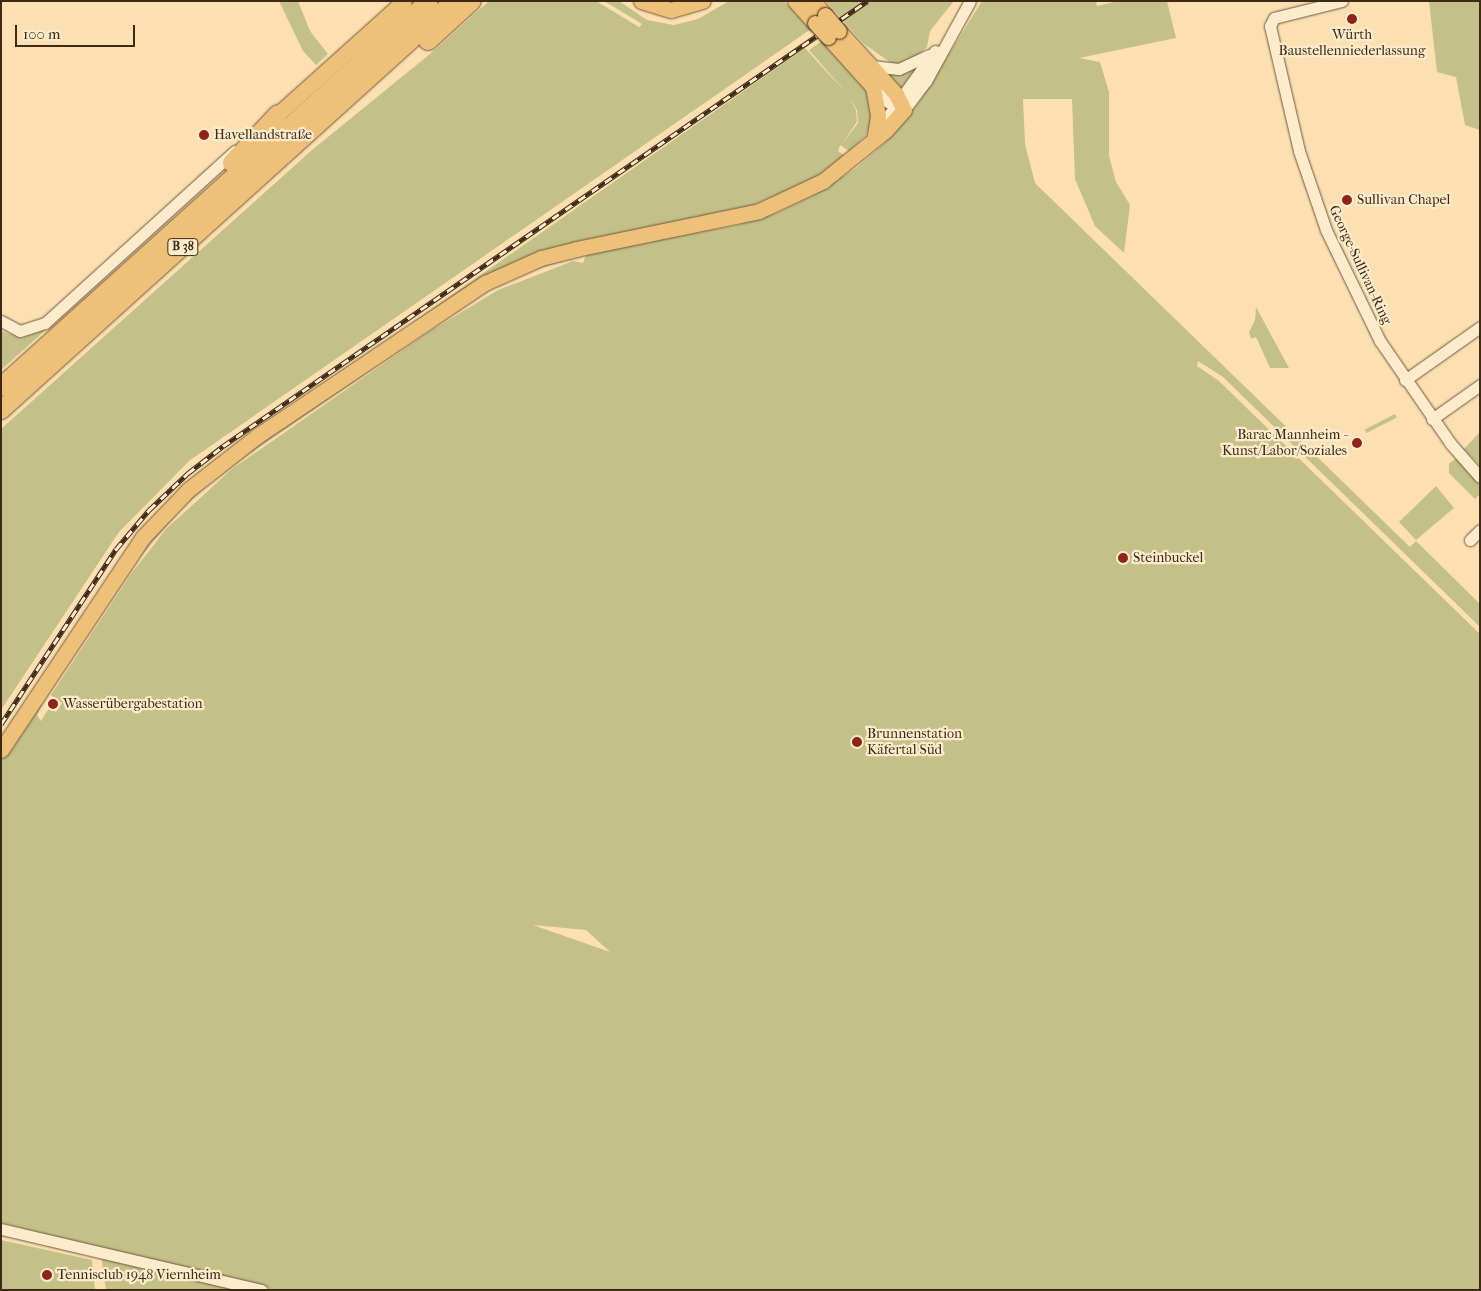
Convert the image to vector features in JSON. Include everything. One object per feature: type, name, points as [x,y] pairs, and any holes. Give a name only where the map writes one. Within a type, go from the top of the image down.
[{"type":"highway","name":"B 38","points":[[1,387],[429,1]]},
{"type":"highway","name":"B 38","points":[[1,410],[454,1]]},
{"type":"highway","points":[[364,84],[392,70],[472,1]]},
{"type":"highway","points":[[188,218],[204,192],[278,114]]},
{"type":"main road","points":[[278,114],[404,1]]},
{"type":"main road","points":[[641,1],[671,10],[703,1]]},
{"type":"main road","points":[[1,750],[114,576],[144,537],[188,490],[257,436],[452,302],[485,283],[541,258],[759,211],[823,181],[854,157],[875,136],[900,105],[871,66],[834,34],[820,19],[795,1]]},
{"type":"main road","points":[[813,1],[820,19]]},
{"type":"main road","points":[[834,34],[873,87],[878,116],[875,136]]},
{"type":"street","points":[[900,105],[926,81],[952,30],[970,1]]},
{"type":"street","name":"George-Sullivan-Ring","points":[[1342,1],[1274,18],[1270,33],[1299,151],[1318,210],[1364,312],[1405,380],[1432,418],[1480,477]]},
{"type":"street","points":[[900,105],[935,51],[952,30]]},
{"type":"street","points":[[871,66],[899,69],[917,63],[935,51]]},
{"type":"street","points":[[873,87],[900,105]]},
{"type":"street","points":[[1,321],[20,330],[44,323],[278,114]]},
{"type":"street","points":[[1405,380],[1480,327]]},
{"type":"street","points":[[1432,418],[1480,385]]},
{"type":"street","points":[[1470,540],[1480,530]]},
{"type":"street","points":[[1,1229],[262,1290]]},
{"type":"shaded area","points":[[279,1],[298,1],[310,31],[328,54],[316,65],[303,51]]},
{"type":"shaded area","points":[[412,1],[417,1],[260,143],[271,128]]},
{"type":"shaded area","points":[[489,1],[596,1],[639,27],[642,24],[604,1],[619,1],[647,20],[674,25],[698,19],[729,1],[784,1],[811,29],[189,461],[119,532],[1,710],[1,429],[312,150],[436,49]]},
{"type":"shaded area","points":[[826,1],[954,1],[930,31],[927,47],[917,56],[894,65],[864,44]]},
{"type":"shaded area","points":[[982,1],[1096,1],[1097,6],[1118,1],[1167,1],[1176,38],[1079,58],[1100,62],[1109,92],[1109,156],[1116,182],[1130,205],[1124,253],[1095,226],[1075,179],[1072,99],[1023,99],[1025,144],[1035,183],[1410,547],[1416,541],[1480,604],[1480,627],[1223,377],[1198,361],[1197,366],[1219,381],[1480,634],[1480,1290],[106,1290],[100,1248],[1,1223],[1,759],[131,561],[178,507],[217,477],[181,509],[135,563],[48,693],[37,715],[41,721],[49,708],[56,712],[62,703],[51,695],[131,574],[166,529],[232,469],[429,332],[498,290],[573,261],[583,263],[587,252],[734,226],[777,213],[818,193],[856,168],[884,144],[919,102]],"holes":[[[533,925],[586,930],[610,952]]]},
{"type":"shaded area","points":[[1429,1],[1480,1],[1480,130],[1465,125],[1456,77],[1437,72]]},
{"type":"shaded area","points":[[822,41],[866,90],[871,101],[871,124],[866,135],[849,151],[840,145],[838,151],[844,155],[822,173],[802,185],[748,207],[574,245],[415,321],[805,48],[849,96],[809,50]],"holes":[[[849,96],[857,110],[858,123],[841,145],[857,122],[856,110]]]},
{"type":"shaded area","points":[[919,65],[902,92],[882,71]]},
{"type":"shaded area","points":[[567,257],[568,259],[522,274],[483,293],[229,468],[228,464],[453,307],[502,280]]},
{"type":"shaded area","points":[[1256,307],[1289,368],[1270,368],[1256,337],[1251,339],[1249,332],[1255,320]]},
{"type":"shaded area","points":[[50,326],[1,370],[1,331],[22,338]]},
{"type":"shaded area","points":[[1395,414],[1397,418],[1367,433],[1365,429]]},
{"type":"shaded area","points":[[1480,432],[1480,466],[1464,449]]},
{"type":"shaded area","points":[[1456,458],[1480,483],[1480,494],[1475,499],[1449,473],[1449,464]]},
{"type":"shaded area","points":[[1436,486],[1454,508],[1416,540],[1399,522]]},
{"type":"shaded area","name":"Tennisclub 1948 Viernheim","points":[[1,1240],[92,1260],[95,1290],[1,1290]]},
{"type":"railway","points":[[1,724],[116,549],[149,510],[188,473],[223,446],[867,1]]},
{"type":"place","name":"Würth Baustellenniederlassung","points":[[1352,19]]},
{"type":"place","name":"Havellandstraße","points":[[204,135]]},
{"type":"place","name":"Sullivan Chapel","points":[[1347,200]]},
{"type":"place","name":"Barac Mannheim - Kunst/Labor/Soziales","points":[[1357,443]]},
{"type":"place","name":"Steinbuckel","points":[[1123,558]]},
{"type":"place","name":"Wasserübergabestation","points":[[53,704]]},
{"type":"place","name":"Brunnenstation Käfertal Süd","points":[[857,742]]},
{"type":"place","name":"Tennisclub 1948 Viernheim","points":[[47,1275]]}]
